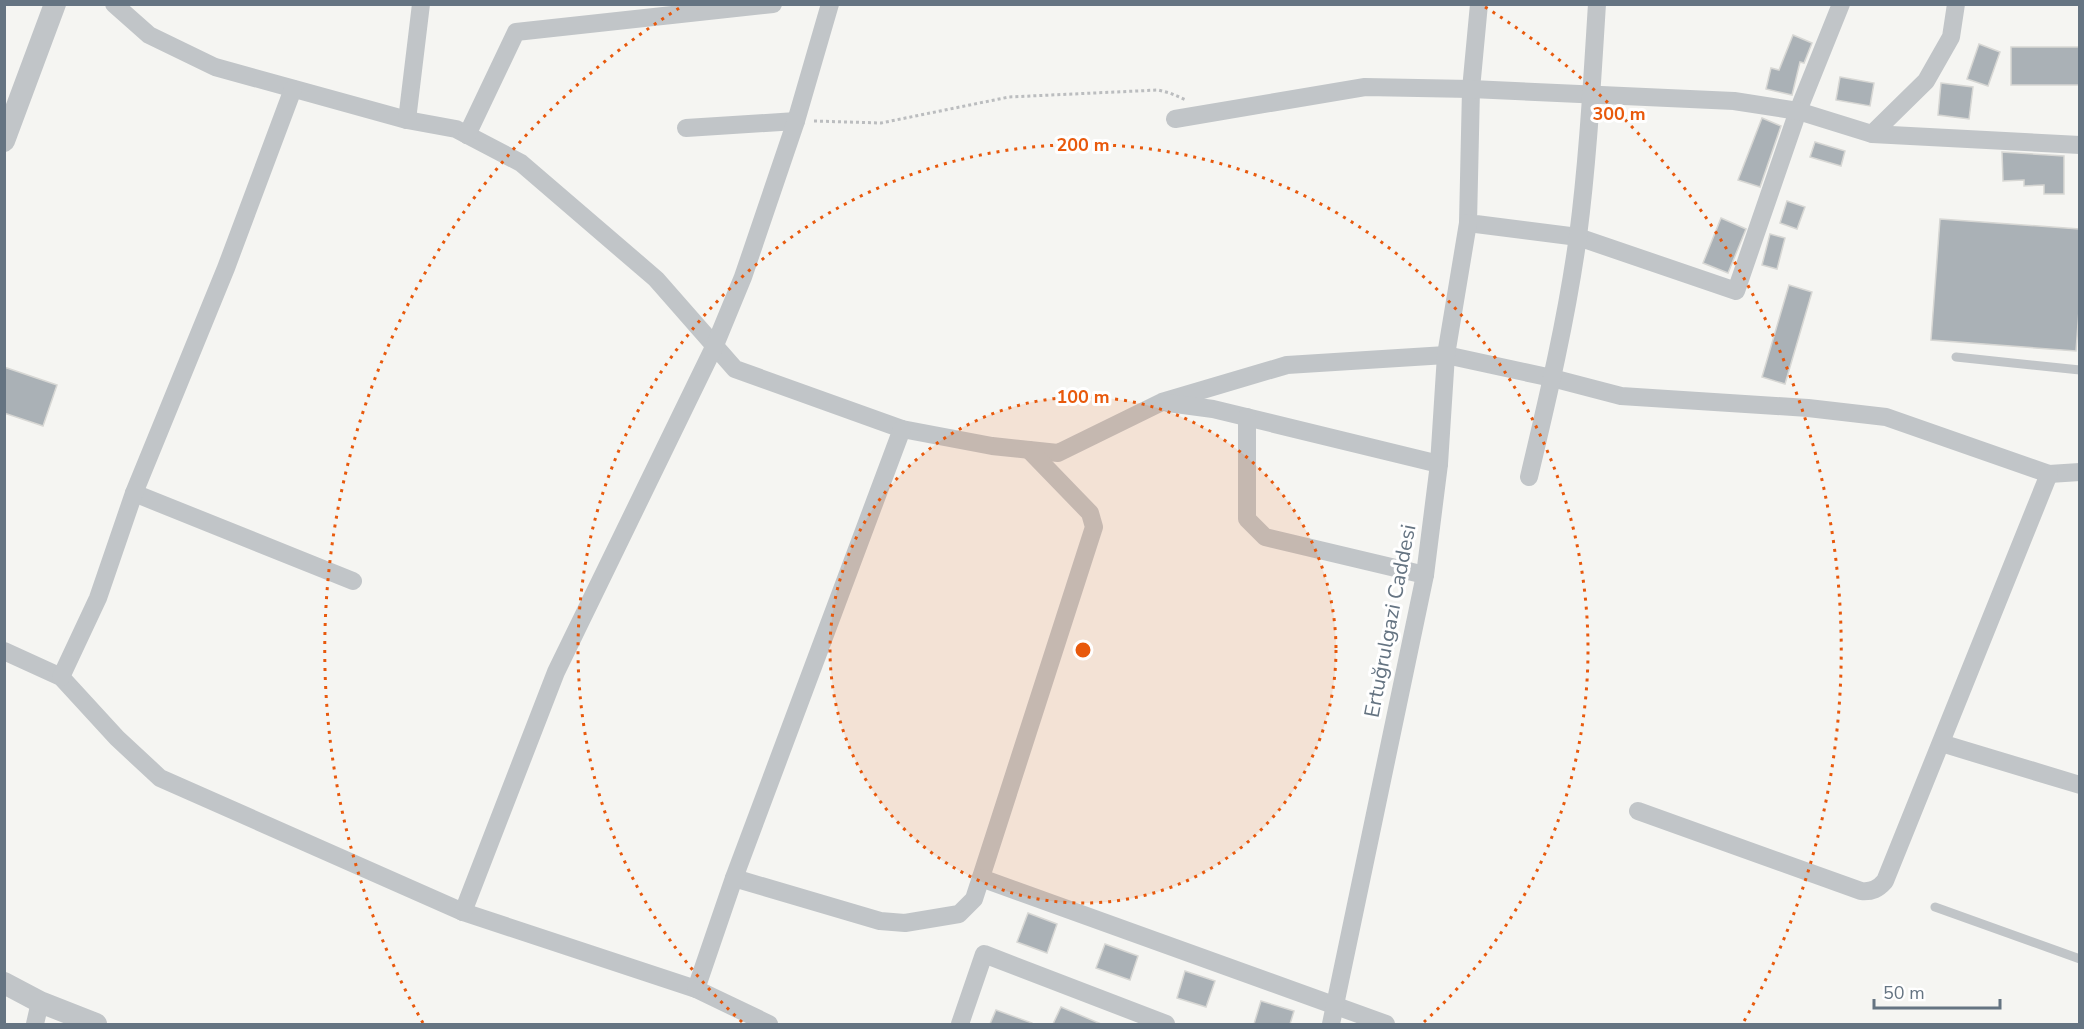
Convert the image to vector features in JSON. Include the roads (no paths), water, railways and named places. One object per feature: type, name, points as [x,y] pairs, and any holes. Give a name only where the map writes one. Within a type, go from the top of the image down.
[{"type":"street","points":[[4,141],[55,4]]},
{"type":"street","points":[[114,4],[149,35],[214,68],[407,120],[456,129],[521,163],[656,279],[735,369],[902,429],[992,446],[1058,453],[1162,402],[1287,365],[1446,355],[1621,396],[1808,408],[1886,417],[2049,474],[2079,472]]},
{"type":"street","points":[[407,120],[421,4]]},
{"type":"street","points":[[467,135],[516,32],[773,4]]},
{"type":"street","points":[[463,912],[556,672],[715,345],[742,278],[796,121],[830,4]]},
{"type":"street","name":"Ertuğrulgazi Caddesi","points":[[1331,1024],[1425,575],[1438,464],[1446,355],[1468,223],[1471,89],[1479,4]]},
{"type":"street","points":[[1529,477],[1552,378],[1578,237],[1592,95],[1597,4]]},
{"type":"street","points":[[1468,223],[1578,237],[1736,291],[1798,111],[1841,4]]},
{"type":"street","points":[[1872,134],[1926,81],[1951,37],[1956,4]]},
{"type":"street","points":[[1175,119],[1365,87],[1471,89],[1734,101],[1798,111],[1872,134],[2079,145]]},
{"type":"street","points":[[61,677],[98,598],[134,493],[226,268],[293,89]]},
{"type":"street","points":[[686,128],[796,121]]},
{"type":"street","points":[[1162,402],[1213,409],[1438,464]]},
{"type":"street","points":[[1247,417],[1247,519],[1265,537],[1425,575]]},
{"type":"street","points":[[696,989],[734,878],[902,429]]},
{"type":"street","points":[[734,878],[880,921],[905,923],[959,914],[974,899],[1094,527],[1090,513],[1029,450]]},
{"type":"street","points":[[1638,811],[1861,891],[1881,886],[1885,881],[2049,474]]},
{"type":"street","points":[[134,493],[353,581]]},
{"type":"street","points":[[4,651],[61,677],[117,738],[160,778],[463,912],[696,989],[769,1024]]},
{"type":"street","points":[[1941,743],[2079,785]]},
{"type":"street","points":[[981,878],[1386,1024]]},
{"type":"street","points":[[960,1024],[984,954],[1166,1024]]},
{"type":"street","points":[[4,983],[40,1002],[96,1024]]},
{"type":"street","points":[[35,1024],[40,1002]]},
{"type":"lane","points":[[1956,357],[2079,370]]},
{"type":"lane","points":[[1935,907],[2079,959]]}]
